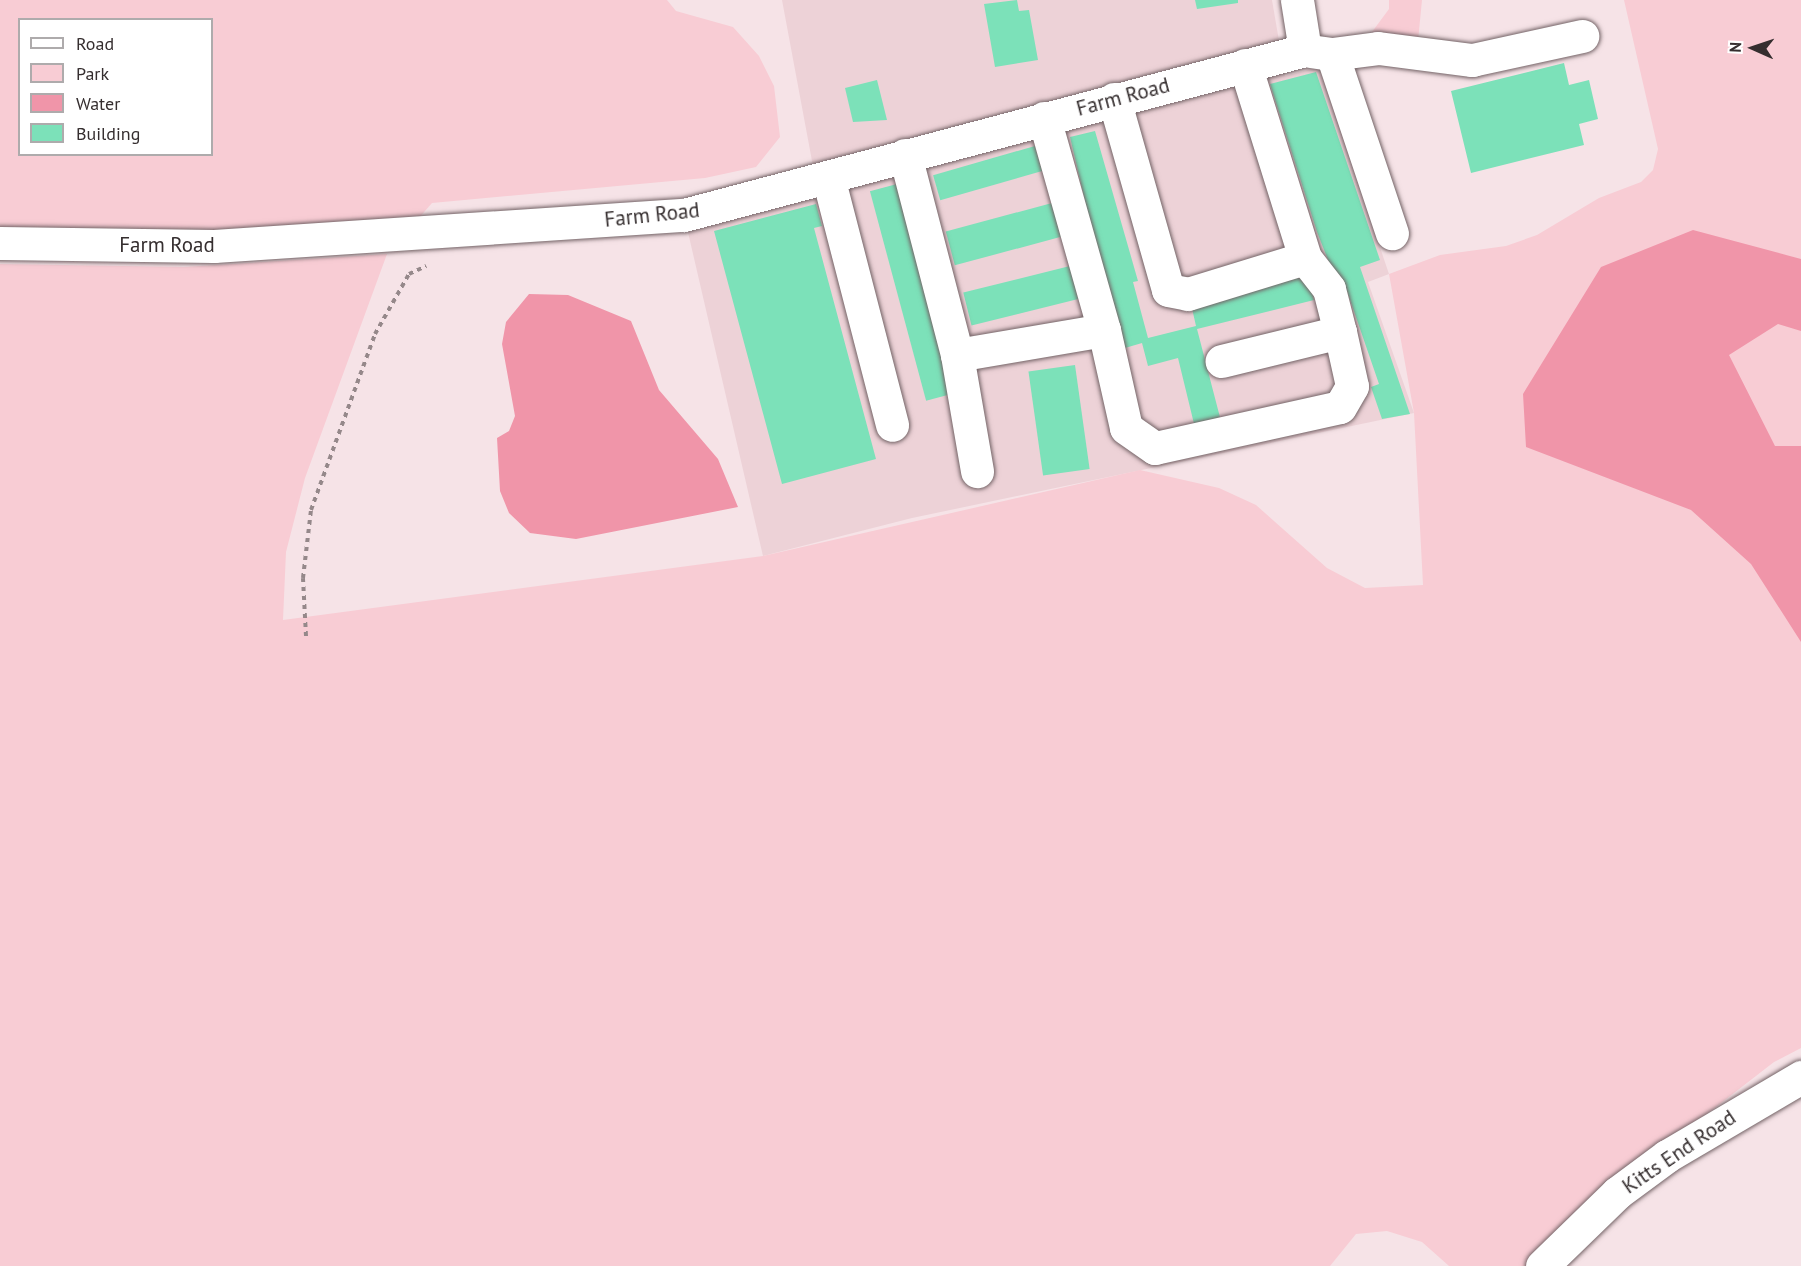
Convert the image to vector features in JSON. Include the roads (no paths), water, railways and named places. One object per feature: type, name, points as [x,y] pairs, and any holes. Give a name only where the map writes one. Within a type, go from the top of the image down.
[{"type":"street","points":[[1297,0],[1392,233]]},
{"type":"street","name":"Farm Road","points":[[0,243],[213,246],[684,215],[1245,65],[1319,52],[1378,48],[1472,60],[1582,36]]},
{"type":"street","points":[[1044,118],[1104,330],[1126,428],[1155,448],[1340,407],[1352,386],[1329,289],[1305,258],[1245,65]]},
{"type":"street","points":[[1114,99],[1168,290],[1188,294],[1305,258]]},
{"type":"street","points":[[905,155],[957,355],[977,471]]},
{"type":"street","points":[[828,177],[892,425]]},
{"type":"street","points":[[957,355],[1104,330]]},
{"type":"street","points":[[1222,361],[1340,332]]},
{"type":"street","name":"Kitts End Road","points":[[1542,1266],[1617,1193],[1667,1156],[1794,1090]]},
{"type":"water","points":[[1693,230],[1801,259],[1801,331],[1778,324],[1729,355],[1775,446],[1801,446],[1801,642],[1751,564],[1691,510],[1526,447],[1523,394],[1601,267]]},
{"type":"water","points":[[529,294],[568,295],[631,321],[659,390],[718,459],[738,507],[576,539],[530,533],[509,513],[500,491],[497,438],[509,431],[515,416],[502,344],[506,322]]}]
